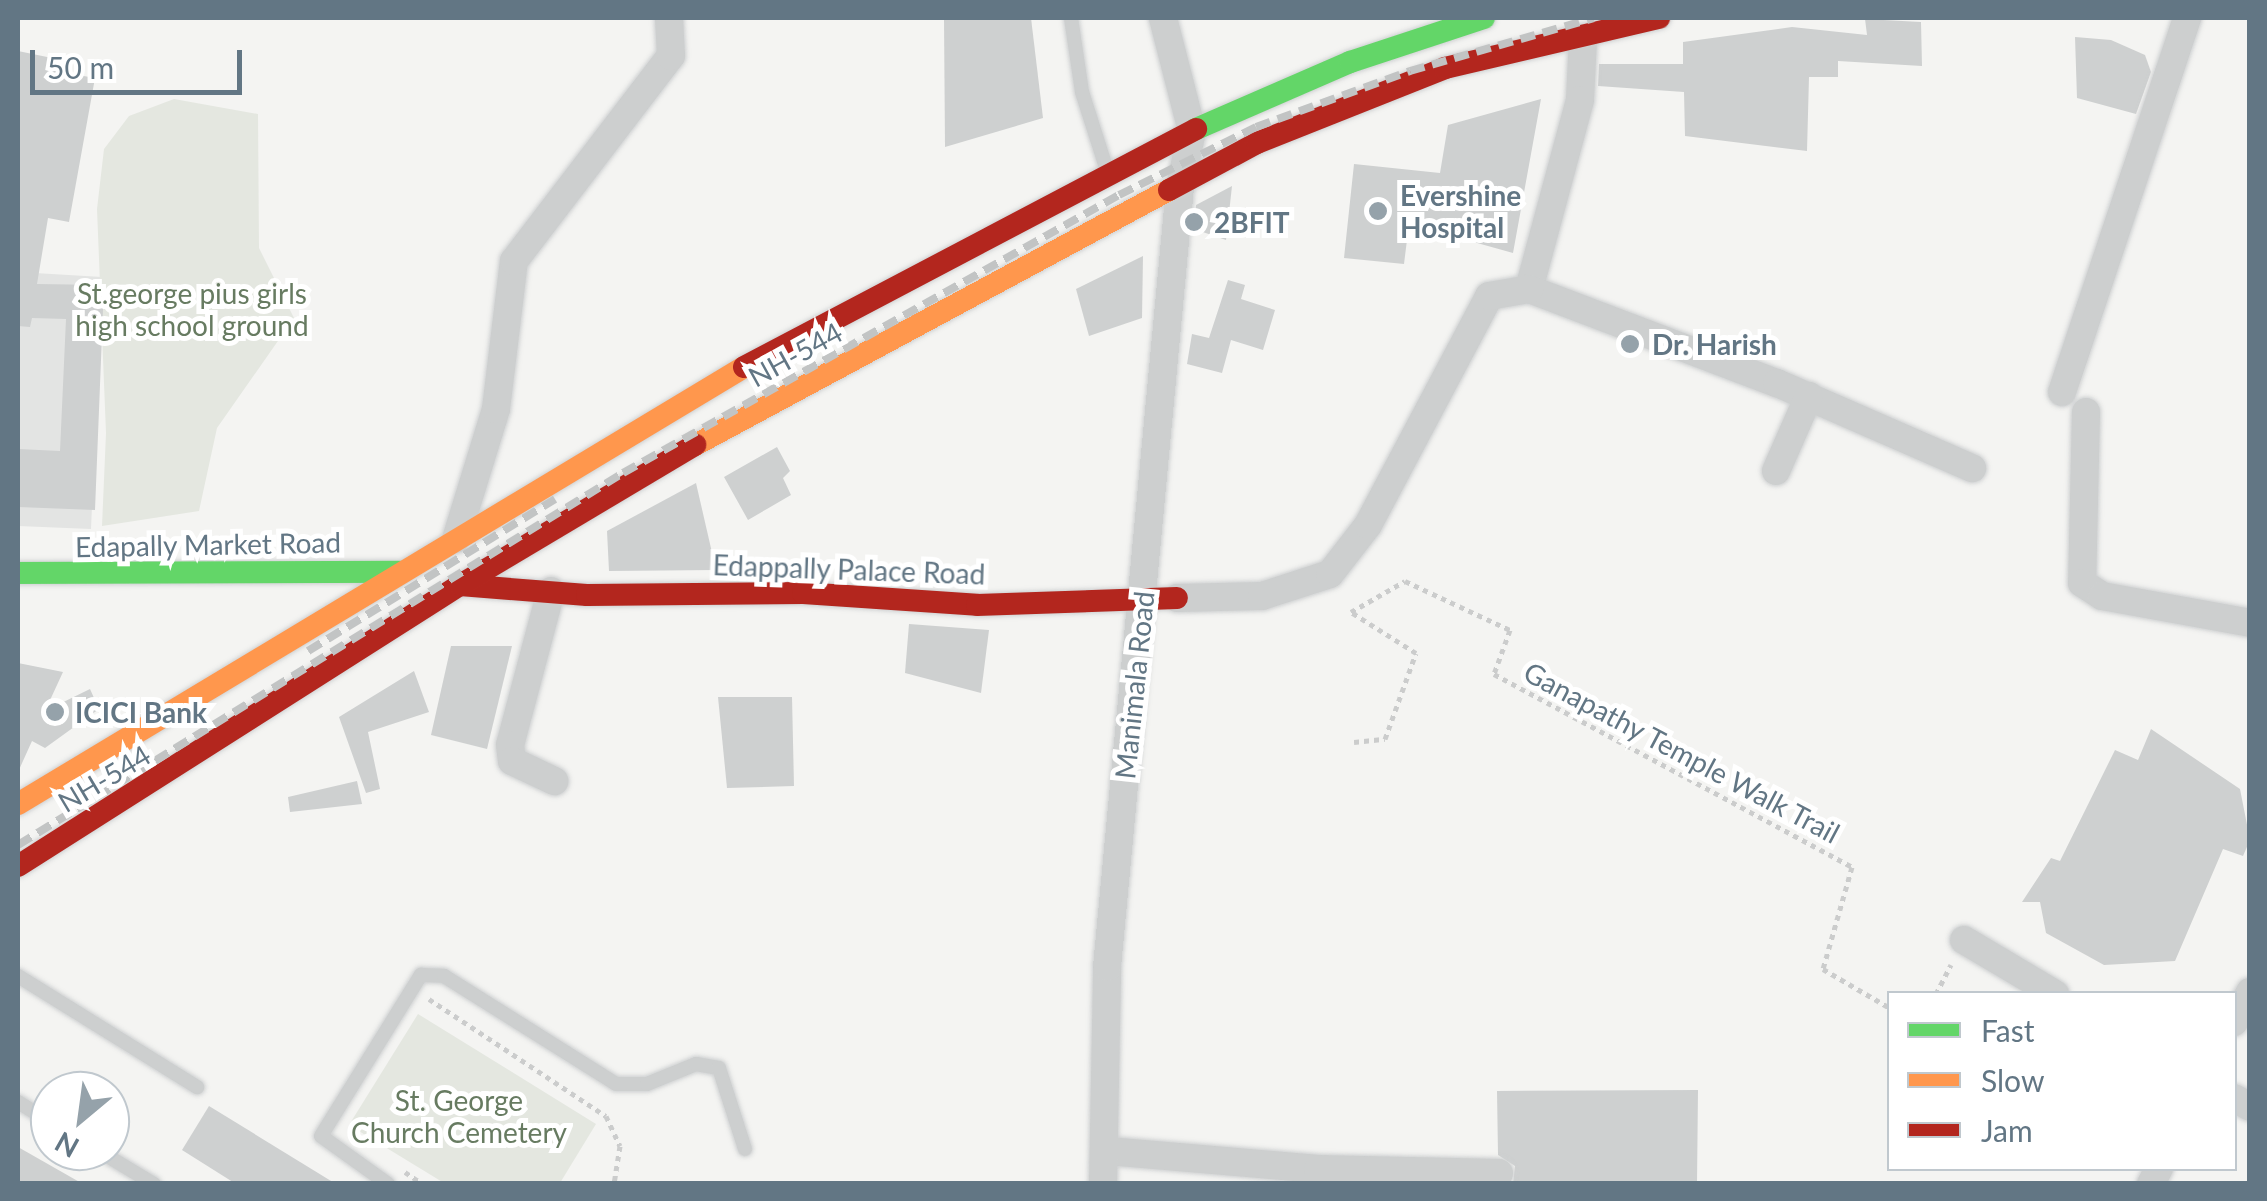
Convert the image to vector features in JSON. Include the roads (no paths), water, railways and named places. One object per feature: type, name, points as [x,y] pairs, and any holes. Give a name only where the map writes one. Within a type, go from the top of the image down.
[{"type":"main road","name":"NH-544","points":[[18,804],[698,392],[1192,131],[1350,62],[1484,18]]},
{"type":"main road","name":"NH-544","points":[[18,866],[460,586],[736,421],[1257,143],[1445,68],[1659,18]]},
{"type":"main road","name":"Edapally Market Road","points":[[18,574],[398,572]]},
{"type":"main road","name":"Edappally Palace Road","points":[[460,586],[551,591],[803,592],[977,605],[1177,598]]},
{"type":"main road","points":[[373,587],[404,622]]},
{"type":"street","points":[[456,539],[496,409],[514,262],[671,56],[668,18]]},
{"type":"street","points":[[1163,18],[1192,131]]},
{"type":"street","points":[[2062,392],[2187,18]]},
{"type":"street","points":[[1529,289],[1580,100],[1582,38]]},
{"type":"street","name":"Manimala Road","points":[[1103,1184],[1108,1150],[1107,966],[1180,186],[1192,131]]},
{"type":"street","points":[[1177,598],[1262,596],[1330,574],[1368,525],[1490,296],[1529,289],[1810,396],[1972,468]]},
{"type":"street","points":[[1776,471],[1810,396]]},
{"type":"street","points":[[2086,412],[2082,584],[2102,596],[2250,624]]},
{"type":"street","points":[[551,591],[510,745],[512,760],[554,781]]},
{"type":"street","points":[[1964,940],[2049,991]]},
{"type":"street","points":[[2237,1016],[2250,992]]},
{"type":"street","points":[[1108,1150],[1406,1178],[1499,1173]]},
{"type":"lane","points":[[1071,18],[1082,92],[1107,173]]},
{"type":"lane","points":[[388,1184],[321,1136],[421,974],[444,976],[616,1084],[647,1084],[696,1064],[719,1068],[745,1149]]},
{"type":"lane","points":[[18,976],[197,1087]]},
{"type":"lane","points":[[130,1170],[154,1184]]},
{"type":"railway","points":[[18,845],[623,473],[1119,195],[1256,127],[1410,71],[1594,18]]},
{"type":"railway","points":[[308,651],[555,499]]},
{"type":"place","name":"Evershine Hospital","points":[[1378,211]]},
{"type":"place","name":"2BFIT","points":[[1194,222]]},
{"type":"place","name":"Dr. Harish","points":[[1630,344]]},
{"type":"place","name":"ICICI Bank","points":[[55,712]]},
{"type":"park label","name":"St.george pius girls high school ground","points":[[192,309]]},
{"type":"park label","name":"St. George Church Cemetery","points":[[459,1116]]}]
